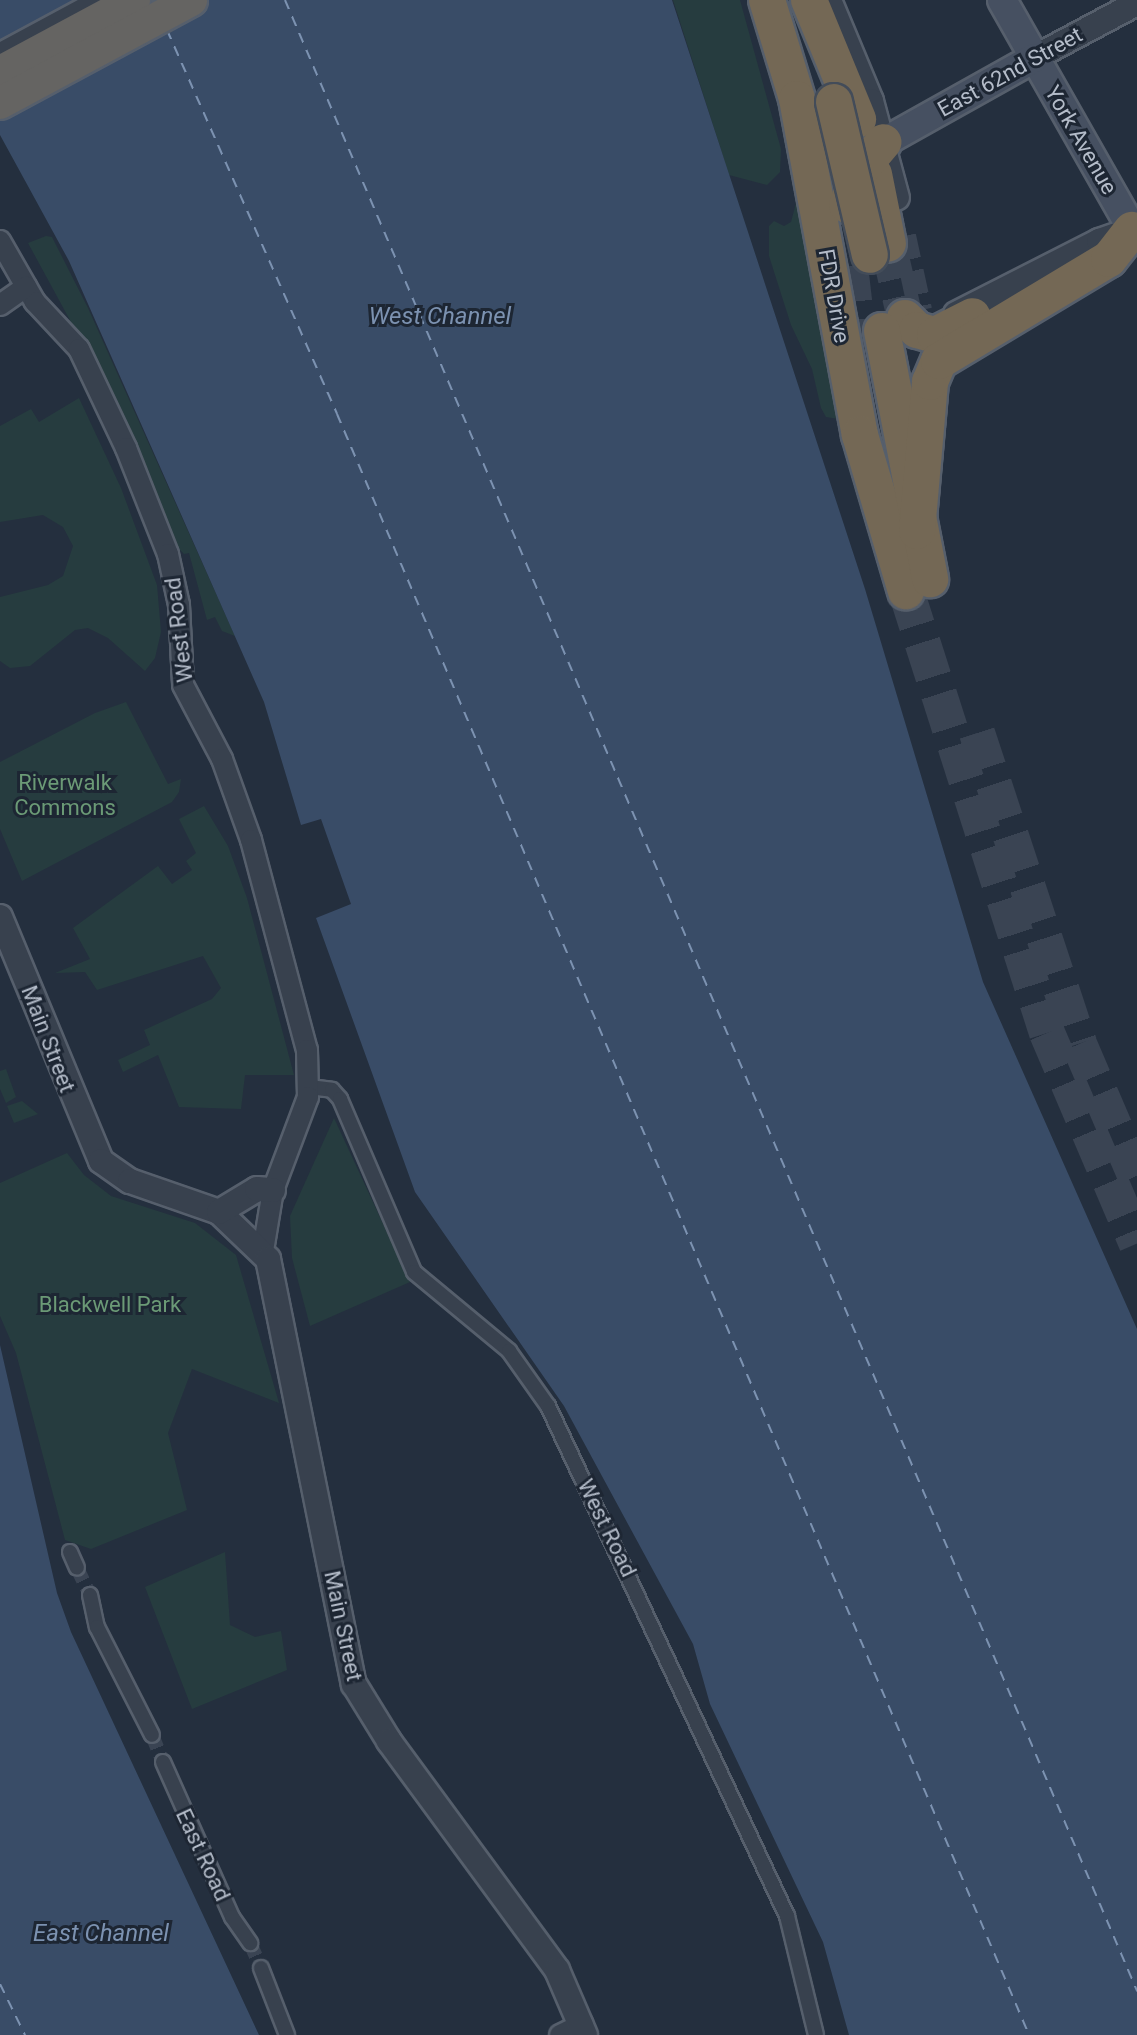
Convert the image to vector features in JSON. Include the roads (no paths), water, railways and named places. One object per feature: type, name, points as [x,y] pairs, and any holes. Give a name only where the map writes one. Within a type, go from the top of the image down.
[{"type":"highway","points":[[0,63],[116,0]]},
{"type":"highway","points":[[0,72],[134,0]]},
{"type":"highway","points":[[0,93],[173,0]]},
{"type":"highway","points":[[0,103],[191,0]]},
{"type":"highway","name":"FDR Drive","points":[[767,0],[797,99],[860,435],[877,490],[918,585],[917,531],[892,326]]},
{"type":"highway","name":"FDR Drive","points":[[809,8],[862,134],[878,250],[862,134]]},
{"type":"highway","points":[[917,531],[930,382],[939,361],[1109,259],[1135,232]]},
{"type":"highway","points":[[877,490],[892,326],[940,334],[1014,288]]},
{"type":"main road","name":"York Avenue","points":[[1002,0],[1135,232]]},
{"type":"main road","name":"East 62nd Street","points":[[862,134],[1034,58]]},
{"type":"street","points":[[0,50],[93,0]]},
{"type":"street","name":"East 62nd Street","points":[[1034,58],[1137,3]]},
{"type":"street","name":"FDR Drive","points":[[809,8],[862,134]]},
{"type":"street","points":[[1014,288],[1099,241],[1135,232]]},
{"type":"street","name":"West Road","points":[[0,241],[26,287],[79,349],[126,448],[168,554],[178,597],[183,685],[226,767],[251,840],[307,1050],[309,1087],[273,1190]]},
{"type":"street","points":[[0,305],[26,287]]},
{"type":"street","name":"Main Street","points":[[0,917],[96,1156],[130,1181],[219,1212],[263,1251]]},
{"type":"street","name":"West Road","points":[[309,1087],[332,1090],[340,1099],[414,1272],[509,1351],[548,1406],[787,1916],[816,2035]]},
{"type":"street","points":[[219,1212],[257,1189],[273,1190]]},
{"type":"street","name":"Main Street","points":[[273,1190],[263,1251],[283,1323],[354,1684],[389,1741],[552,1963],[584,2030]]},
{"type":"street","points":[[70,1552],[77,1568]]},
{"type":"street","points":[[90,1595],[97,1627],[152,1735]]},
{"type":"street","name":"East Road","points":[[163,1762],[232,1917],[250,1943]]},
{"type":"street","points":[[261,1968],[287,2035]]},
{"type":"street","points":[[560,2035],[584,2030]]},
{"type":"water","name":"West Channel","points":[[0,0],[672,0],[865,589],[983,982],[1137,1329],[1137,2035],[849,2035],[823,1942],[710,1704],[693,1644],[564,1406],[415,1192],[316,918],[351,904],[321,819],[301,825],[264,702],[69,261],[0,135]]},
{"type":"water","name":"East Channel","points":[[0,1345],[57,1593],[71,1632],[259,2035],[0,2035]]},
{"type":"tunnel","points":[[904,236],[920,310]]},
{"type":"tunnel","points":[[888,244],[905,318]]},
{"type":"tunnel","points":[[850,266],[859,344]]},
{"type":"tunnel","points":[[906,591],[1047,1033],[1137,1244]]},
{"type":"tunnel","points":[[977,733],[1079,1044],[1137,1179]]},
{"type":"tunnel","points":[[77,1568],[90,1595]]},
{"type":"tunnel","points":[[152,1735],[163,1762]]},
{"type":"tunnel","points":[[250,1943],[261,1968]]},
{"type":"park label","name":"Riverwalk Commons","points":[[65,794]]},
{"type":"park label","name":"Blackwell Park","points":[[110,1305]]}]
